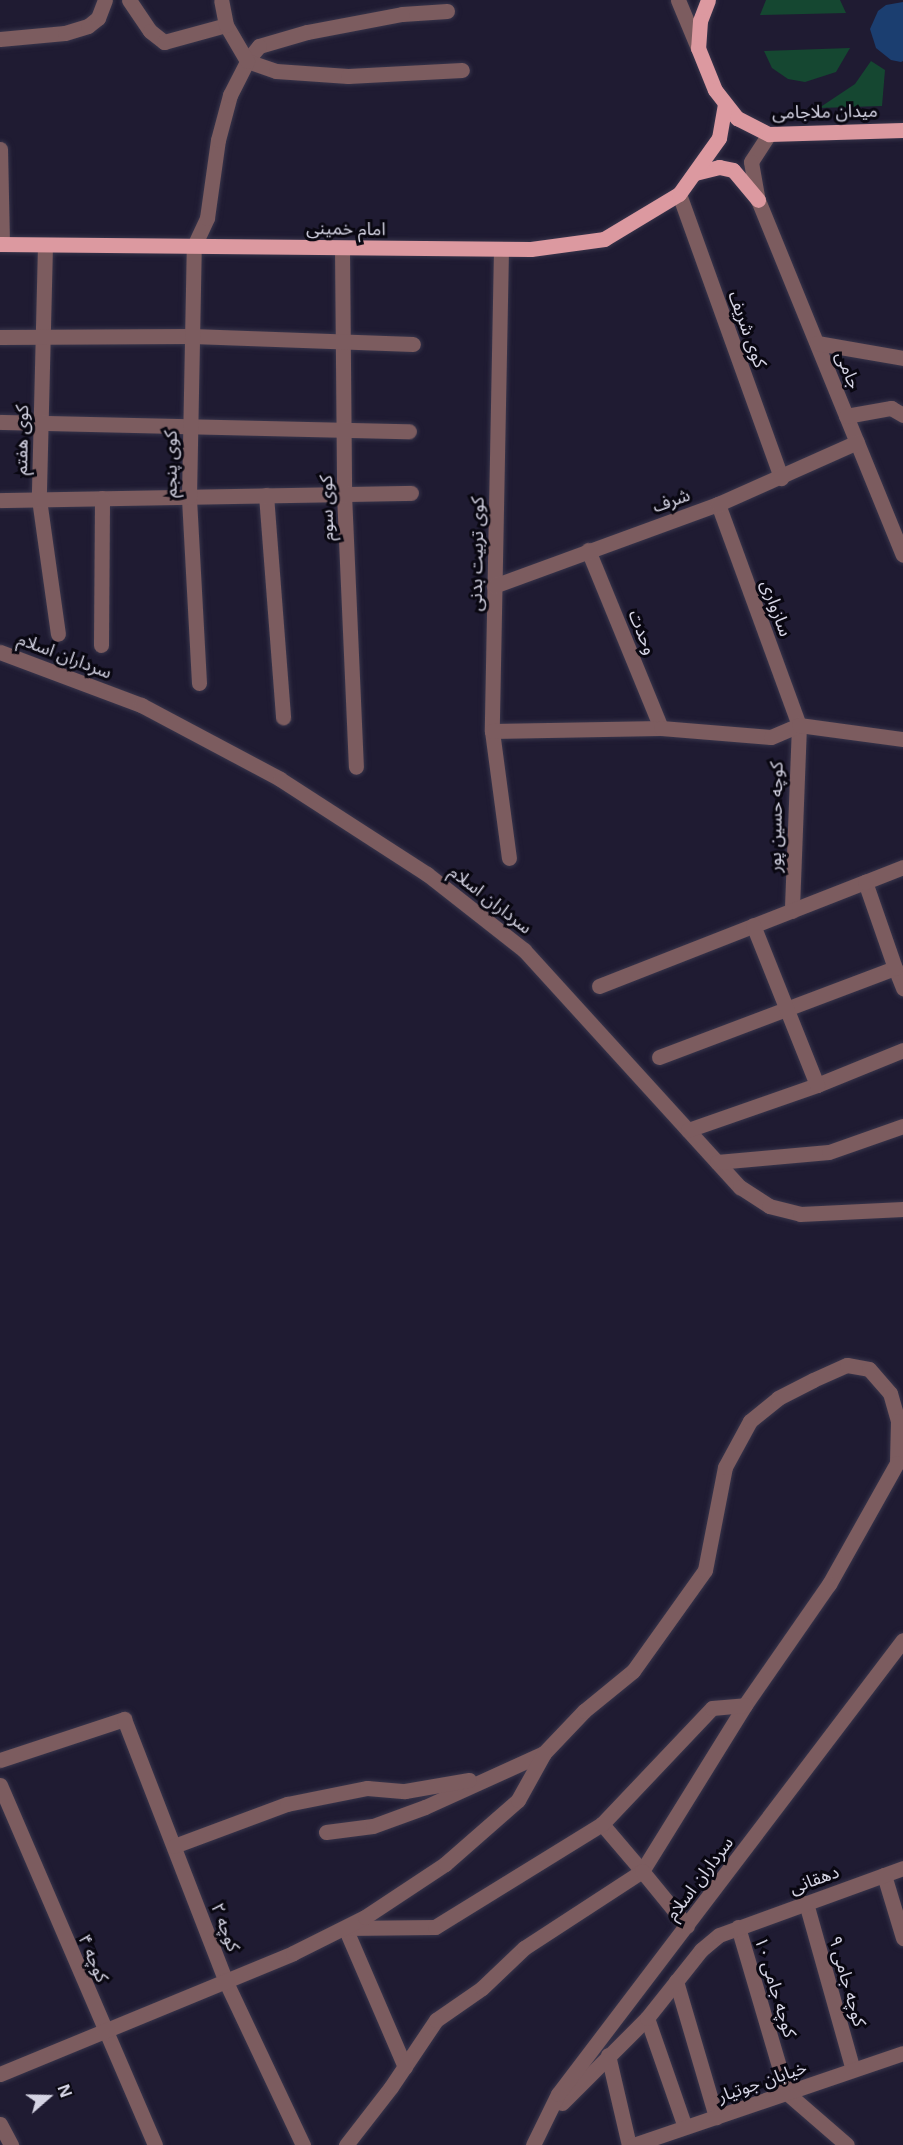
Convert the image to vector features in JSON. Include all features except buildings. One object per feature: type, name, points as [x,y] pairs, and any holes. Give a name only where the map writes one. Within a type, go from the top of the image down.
[{"type":"main road","name":"میدان ملاجامی","points":[[708,0],[700,21],[698,48],[703,67],[725,105],[744,122],[769,134],[903,130]]},
{"type":"main road","points":[[679,194],[720,138],[725,105]]},
{"type":"main road","points":[[695,174],[719,167],[733,170],[758,200]]},
{"type":"main road","name":"امام خمینی","points":[[1,244],[531,249],[604,239],[679,194]]},
{"type":"street","points":[[0,39],[65,33],[88,26],[98,18],[105,0]]},
{"type":"street","points":[[129,0],[150,31],[164,42],[226,25]]},
{"type":"street","points":[[221,0],[226,25],[247,61],[276,71],[348,76],[462,70]]},
{"type":"street","points":[[678,0],[698,48]]},
{"type":"street","points":[[194,246],[207,218],[218,140],[230,94],[247,61],[259,46],[307,32],[402,14],[447,11]]},
{"type":"street","name":"جامی","points":[[769,134],[751,162],[758,200],[903,555]]},
{"type":"street","points":[[0,149],[1,244]]},
{"type":"street","name":"کوی شریف","points":[[679,194],[781,478]]},
{"type":"street","name":"کوی هفتم","points":[[45,245],[39,499],[58,634]]},
{"type":"street","name":"کوی پنجم","points":[[194,246],[189,497],[199,683]]},
{"type":"street","name":"کوی سوم","points":[[342,248],[344,494],[356,767]]},
{"type":"street","name":"کوی تربیت بدنی","points":[[501,249],[492,730],[509,858]]},
{"type":"street","points":[[0,337],[192,336],[413,344]]},
{"type":"street","points":[[817,343],[903,358]]},
{"type":"street","points":[[846,416],[891,408],[903,415]]},
{"type":"street","points":[[0,422],[409,431]]},
{"type":"street","name":"شرف","points":[[494,586],[718,504],[781,478],[857,442]]},
{"type":"street","points":[[0,500],[411,493]]},
{"type":"street","points":[[266,495],[283,717]]},
{"type":"street","points":[[101,645],[102,498]]},
{"type":"street","name":"سازواری","points":[[718,504],[799,725]]},
{"type":"street","name":"وحدت","points":[[588,550],[661,728]]},
{"type":"street","name":"سرداران اسلام","points":[[0,652],[141,705],[280,779],[427,873],[524,950],[740,1187],[769,1206],[800,1214],[903,1209]]},
{"type":"street","points":[[492,730],[661,728],[771,737],[799,725],[903,740]]},
{"type":"street","name":"کوچه حسین پور","points":[[792,911],[799,725]]},
{"type":"street","points":[[599,986],[903,867]]},
{"type":"street","points":[[865,882],[903,988]]},
{"type":"street","points":[[753,925],[817,1085]]},
{"type":"street","points":[[658,1057],[786,1007],[895,968]]},
{"type":"street","points":[[687,1130],[817,1085],[903,1050]]},
{"type":"street","points":[[717,1162],[829,1152],[903,1126]]},
{"type":"street","points":[[0,2074],[345,1928],[445,1864],[518,1800],[544,1753],[584,1711],[633,1671],[705,1570],[725,1467],[750,1421],[784,1395],[847,1365],[869,1369],[890,1393],[898,1421],[897,1463],[829,1584],[745,1705],[642,1871],[524,1948],[482,1988],[436,2020],[405,2067],[346,2145]]},
{"type":"street","name":"سرداران اسلام","points":[[533,2145],[558,2094],[903,1640]]},
{"type":"street","points":[[345,1928],[435,1927],[602,1824],[712,1708],[745,1705]]},
{"type":"street","name":"کوچه ۲","points":[[0,1760],[124,1719],[225,1980],[303,2145]]},
{"type":"street","points":[[326,1832],[373,1826],[425,1807],[486,1777],[544,1753]]},
{"type":"street","points":[[174,1846],[286,1804],[367,1788],[405,1791],[486,1777]]},
{"type":"street","name":"کوچه ۴","points":[[0,1785],[102,2030],[155,2145]]},
{"type":"street","points":[[602,1824],[687,1926]]},
{"type":"street","name":"دهقانی","points":[[546,2120],[647,2018],[701,1950],[738,1927],[903,1868]]},
{"type":"street","points":[[884,1875],[903,1938]]},
{"type":"street","name":"کوچه جامی ۹","points":[[806,1903],[854,2070]]},
{"type":"street","name":"کوچه جامی ۱۰","points":[[738,1927],[788,2092]]},
{"type":"street","points":[[345,1928],[405,2067]]},
{"type":"street","points":[[676,1981],[716,2117]]},
{"type":"street","points":[[647,2018],[685,2127]]},
{"type":"street","name":"خیابان جوتیار","points":[[631,2145],[903,2053]]},
{"type":"street","points":[[608,2055],[631,2145]]},
{"type":"street","points":[[788,2092],[847,2145]]},
{"type":"street","points":[[0,2124],[11,2145]]},
{"type":"green space","points":[[766,0],[840,0],[846,13],[760,15]]},
{"type":"green space","points":[[850,48],[836,72],[805,82],[788,79],[772,68],[764,51]]},
{"type":"green space","points":[[871,61],[885,70],[882,106],[819,108],[855,84]]},
{"type":"water","points":[[903,2],[903,61],[901,62],[891,60],[876,48],[870,29],[878,11],[886,5]]}]
